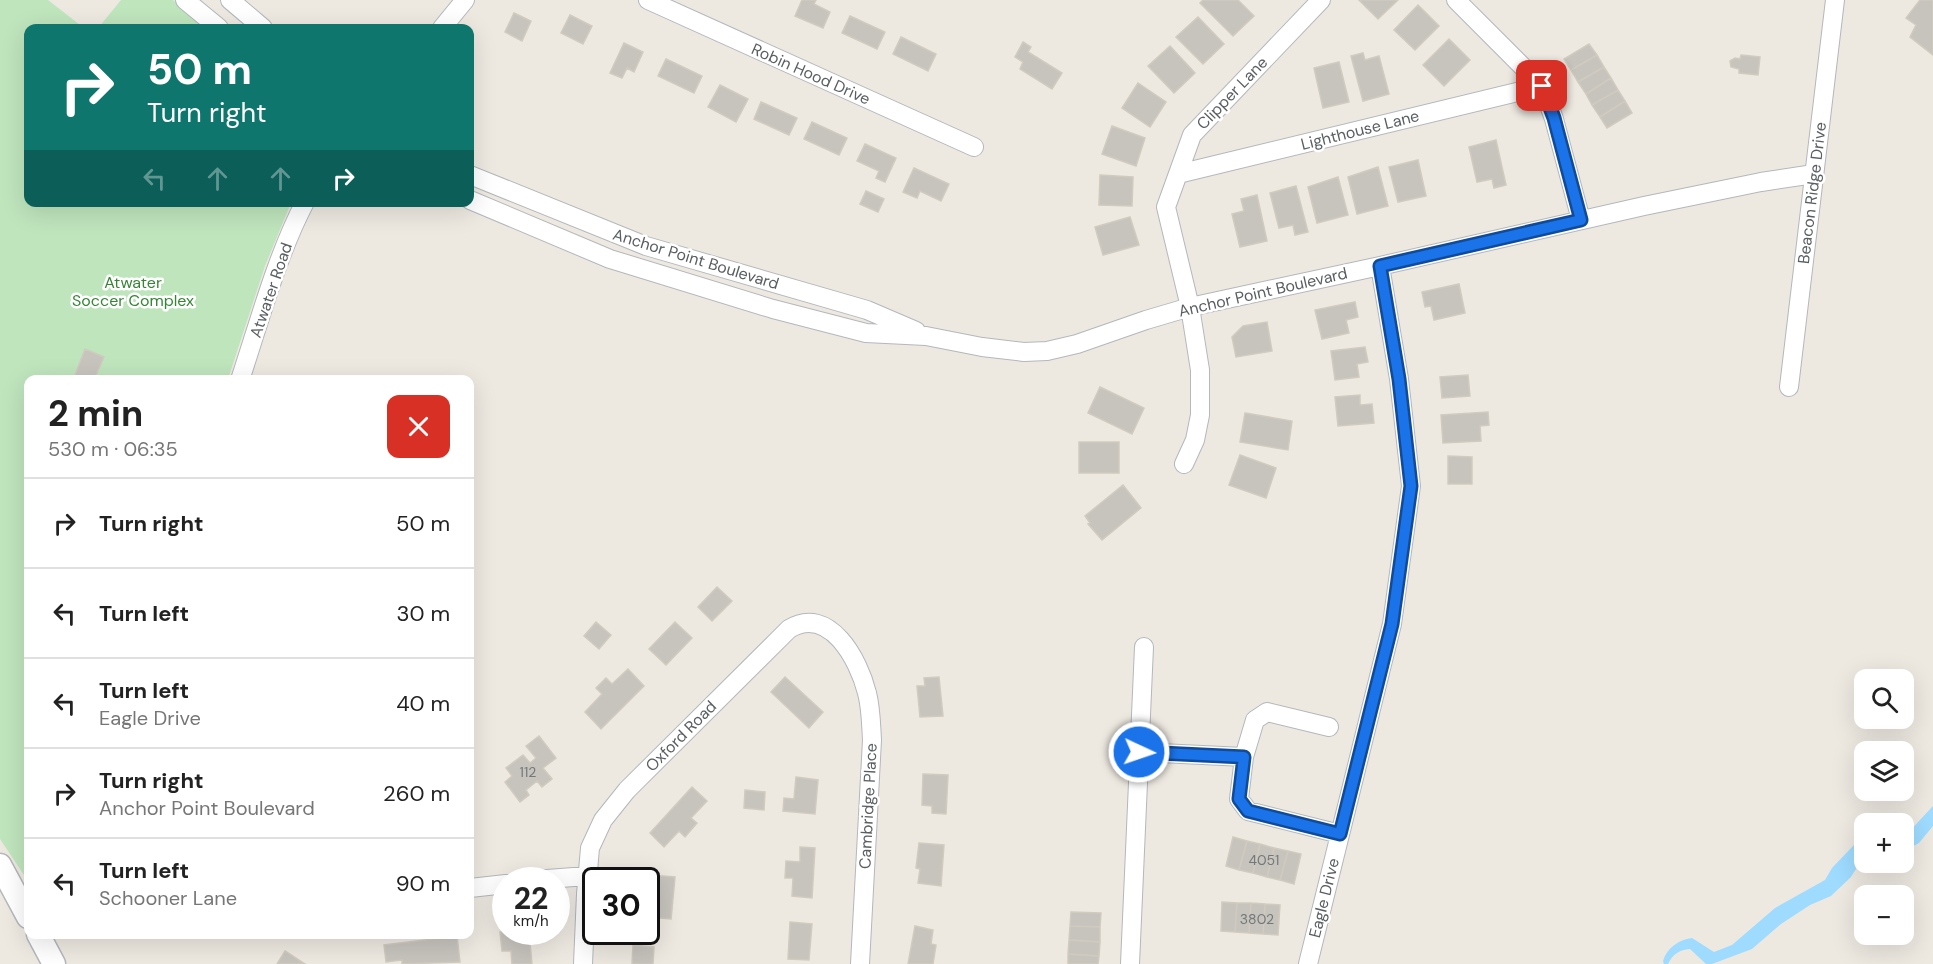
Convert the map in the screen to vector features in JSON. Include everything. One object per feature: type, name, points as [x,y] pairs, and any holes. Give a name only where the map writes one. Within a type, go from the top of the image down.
[{"type":"street","points":[[185,0],[214,24]]},
{"type":"street","points":[[230,0],[258,24]]},
{"type":"street","points":[[445,24],[465,0]]},
{"type":"street","name":"Robin Hood Drive","points":[[648,0],[974,147]]},
{"type":"street","name":"Clipper Lane","points":[[1184,464],[1194,440],[1200,415],[1200,370],[1190,307],[1166,207],[1192,135],[1321,0]]},
{"type":"street","points":[[1456,0],[1542,86],[1554,118],[1581,220]]},
{"type":"street","name":"Beacon Ridge Drive","points":[[1789,387],[1835,0]]},
{"type":"street","name":"Lighthouse Lane","points":[[1179,174],[1542,86]]},
{"type":"street","name":"Anchor Point Boulevard","points":[[474,202],[610,259],[655,274],[866,333],[926,336],[982,347],[1024,352],[1047,351],[1077,344],[1190,307],[1581,220],[1761,182],[1814,174]]},
{"type":"street","name":"Anchor Point Boulevard","points":[[474,176],[646,246],[867,310],[926,336]]},
{"type":"street","name":"Atwater Road","points":[[242,375],[275,275],[303,207]]},
{"type":"street","name":"Eagle Drive","points":[[1308,964],[1392,624],[1411,486],[1399,379],[1380,266]]},
{"type":"street","name":"Oxford Road","points":[[589,867],[590,848],[603,820],[633,785],[789,629],[796,625],[810,623],[821,625],[837,635],[850,653]]},
{"type":"street","points":[[1130,964],[1144,647]]},
{"type":"street","name":"Cambridge Place","points":[[850,653],[868,694],[872,740],[860,964]]},
{"type":"street","points":[[1329,727],[1268,712],[1255,720],[1244,757],[1239,799],[1248,811],[1340,834]]},
{"type":"street","points":[[1139,752],[1244,757]]},
{"type":"street","points":[[0,865],[24,910]]},
{"type":"street","points":[[474,888],[492,886]]},
{"type":"street","points":[[41,939],[54,964]]},
{"type":"street","points":[[583,964],[584,945]]},
{"type":"green space","name":"Atwater Soccer Complex","points":[[0,0],[48,0],[79,24],[24,24],[24,207],[289,207],[265,266],[229,375],[24,375],[24,875],[0,839]]},
{"type":"green space","points":[[121,0],[173,0],[202,24],[101,24]]},
{"type":"water","points":[[1933,806],[1933,826],[1914,846],[1914,826]]},
{"type":"water","points":[[1854,845],[1854,872],[1851,877],[1831,896],[1810,905],[1781,924],[1752,949],[1712,964],[1706,964],[1690,949],[1677,953],[1668,964],[1664,964],[1665,956],[1670,949],[1687,939],[1692,938],[1714,952],[1732,945],[1775,908],[1825,880],[1832,868]]},
{"type":"building","points":[[802,0],[816,0],[814,4],[830,12],[823,28],[795,16]]},
{"type":"building","points":[[1203,0],[1238,0],[1254,16],[1233,36],[1200,3]]},
{"type":"building","points":[[1359,0],[1398,0],[1378,19]]},
{"type":"building","points":[[1920,0],[1933,0],[1933,55],[1910,37],[1916,25],[1906,18]]},
{"type":"building","points":[[1418,5],[1439,26],[1415,50],[1394,30]]},
{"type":"building","points":[[514,13],[531,21],[522,41],[505,32]]},
{"type":"building","points":[[570,15],[592,26],[583,44],[561,33]]},
{"type":"building","points":[[850,16],[885,32],[877,49],[842,33]]},
{"type":"building","points":[[1198,17],[1224,44],[1203,64],[1176,37]]},
{"type":"building","points":[[901,37],[936,54],[928,71],[893,54]]},
{"type":"building","points":[[1449,39],[1470,60],[1444,86],[1423,65]]},
{"type":"building","points":[[1023,42],[1031,47],[1028,52],[1062,73],[1052,89],[1020,69],[1023,62],[1015,57]]},
{"type":"building","points":[[624,43],[643,52],[634,72],[627,68],[622,78],[610,73]]},
{"type":"building","points":[[1589,44],[1597,55],[1571,70],[1564,59]]},
{"type":"building","points":[[1170,46],[1195,73],[1174,93],[1148,66]]},
{"type":"building","points":[[1363,53],[1365,60],[1379,56],[1389,94],[1363,101],[1351,56]]},
{"type":"building","points":[[1597,55],[1604,67],[1578,82],[1571,70]]},
{"type":"building","points":[[1741,55],[1760,57],[1758,75],[1739,73],[1739,69],[1731,67],[1730,61],[1735,58],[1740,59]]},
{"type":"building","points":[[666,59],[702,76],[694,93],[658,76]]},
{"type":"building","points":[[1339,62],[1349,102],[1323,108],[1314,68]]},
{"type":"building","points":[[1604,67],[1611,78],[1586,94],[1578,82]]},
{"type":"building","points":[[1611,78],[1618,90],[1592,105],[1586,94]]},
{"type":"building","points":[[1138,83],[1166,102],[1150,127],[1122,108]]},
{"type":"building","points":[[720,85],[748,99],[736,122],[708,107]]},
{"type":"building","points":[[1618,90],[1625,101],[1600,117],[1592,105]]},
{"type":"building","points":[[1625,101],[1632,113],[1607,128],[1600,117]]},
{"type":"building","points":[[761,102],[797,118],[789,135],[754,119]]},
{"type":"building","points":[[812,122],[847,138],[839,155],[804,139]]},
{"type":"building","points":[[1112,126],[1145,138],[1136,166],[1102,154]]},
{"type":"building","points":[[1496,140],[1506,185],[1494,188],[1492,179],[1477,182],[1469,147]]},
{"type":"building","points":[[865,144],[896,158],[885,182],[876,178],[879,171],[857,161]]},
{"type":"building","points":[[1418,160],[1426,196],[1398,202],[1389,167]]},
{"type":"building","points":[[1378,167],[1388,206],[1357,214],[1348,177]]},
{"type":"building","points":[[914,168],[949,184],[941,201],[920,191],[917,198],[903,192]]},
{"type":"building","points":[[1100,175],[1133,177],[1132,206],[1099,205]]},
{"type":"building","points":[[1338,177],[1348,215],[1317,223],[1308,187]]},
{"type":"building","points":[[1296,186],[1308,232],[1295,235],[1293,225],[1279,228],[1270,193]]},
{"type":"building","points":[[866,191],[884,199],[878,212],[860,204]]},
{"type":"building","points":[[1257,195],[1267,241],[1240,247],[1232,214],[1244,211],[1241,199]]},
{"type":"building","points":[[1130,217],[1139,245],[1103,255],[1095,227]]},
{"type":"building","points":[[1459,284],[1465,313],[1434,320],[1431,306],[1425,307],[1422,292]]},
{"type":"building","points":[[1355,302],[1358,317],[1346,320],[1349,333],[1322,339],[1315,310]]},
{"type":"building","points":[[1267,322],[1272,351],[1236,357],[1232,337],[1243,326]]},
{"type":"building","points":[[1365,347],[1368,362],[1357,364],[1359,377],[1335,380],[1331,351]]},
{"type":"building","points":[[85,349],[104,357],[96,375],[75,375]]},
{"type":"building","points":[[1468,375],[1470,396],[1442,398],[1440,377]]},
{"type":"building","points":[[1100,387],[1144,408],[1132,434],[1088,413]]},
{"type":"building","points":[[1360,395],[1360,405],[1372,404],[1374,423],[1338,426],[1335,397]]},
{"type":"building","points":[[1488,412],[1489,425],[1480,426],[1481,441],[1443,443],[1441,415]]},
{"type":"building","points":[[1245,413],[1292,421],[1288,450],[1240,442]]},
{"type":"building","points":[[1079,442],[1119,442],[1119,473],[1079,473]]},
{"type":"building","points":[[1240,455],[1276,468],[1266,498],[1229,485]]},
{"type":"building","points":[[1448,456],[1472,457],[1472,484],[1448,484]]},
{"type":"building","points":[[1123,485],[1141,508],[1102,540],[1088,524],[1090,523],[1085,516]]},
{"type":"building","points":[[717,587],[732,601],[712,621],[698,607]]},
{"type":"building","points":[[596,622],[611,635],[599,649],[584,636]]},
{"type":"building","points":[[675,622],[692,638],[666,665],[649,649]]},
{"type":"building","points":[[628,669],[644,686],[601,729],[585,712],[602,694],[596,688],[606,678],[612,684]]},
{"type":"building","points":[[785,677],[823,712],[809,728],[771,692]]},
{"type":"building","points":[[939,677],[943,716],[920,717],[917,686],[925,686],[924,678]]},
{"type":"building","points":[[539,736],[556,758],[543,768],[552,779],[542,787],[537,781],[526,790],[529,795],[520,802],[505,782],[512,776],[506,768],[523,755],[530,763],[536,758],[526,746]]},
{"type":"building","points":[[923,774],[948,775],[946,814],[932,813],[932,806],[922,805]]},
{"type":"building","points":[[796,777],[818,780],[815,814],[783,811],[784,798],[794,799]]},
{"type":"building","points":[[692,787],[707,801],[691,818],[697,823],[685,837],[679,831],[664,847],[650,833]]},
{"type":"building","points":[[745,790],[765,792],[764,810],[744,808]]},
{"type":"building","points":[[1233,837],[1247,841],[1239,870],[1226,866]]},
{"type":"building","points":[[1247,841],[1260,844],[1253,873],[1239,870]]},
{"type":"building","points":[[919,843],[944,845],[941,886],[918,883],[920,869],[916,868]]},
{"type":"building","points":[[1260,844],[1274,848],[1267,877],[1253,873]]},
{"type":"building","points":[[800,847],[815,848],[812,898],[792,896],[793,878],[785,878],[786,861],[800,862]]},
{"type":"building","points":[[1274,848],[1288,851],[1280,880],[1267,877]]},
{"type":"building","points":[[1288,851],[1301,854],[1294,884],[1280,880]]},
{"type":"building","points":[[660,876],[675,877],[671,919],[660,918]]},
{"type":"building","points":[[1222,902],[1237,903],[1235,932],[1221,931]]},
{"type":"building","points":[[1237,903],[1251,903],[1249,933],[1235,932]]},
{"type":"building","points":[[1251,903],[1265,904],[1263,934],[1249,933]]},
{"type":"building","points":[[1265,904],[1280,905],[1278,935],[1263,934]]},
{"type":"building","points":[[1071,912],[1101,913],[1100,927],[1070,926]]},
{"type":"building","points":[[790,922],[812,924],[809,960],[788,959]]},
{"type":"building","points":[[915,926],[933,930],[931,944],[936,945],[933,964],[908,964]]},
{"type":"building","points":[[1070,926],[1100,927],[1100,942],[1069,940]]},
{"type":"building","points":[[433,939],[457,939],[460,962],[402,964],[402,960],[386,962],[384,945]]},
{"type":"building","points":[[1069,940],[1100,942],[1099,956],[1068,954]]},
{"type":"building","points":[[501,945],[530,945],[532,964],[512,964],[511,951],[502,951]]},
{"type":"building","points":[[633,945],[654,947],[653,964],[632,964]]},
{"type":"building","points":[[285,951],[305,964],[277,964]]},
{"type":"building","points":[[1068,954],[1099,956],[1098,964],[1068,964]]},
{"type":"route","points":[[1139,752],[1244,757],[1239,799],[1248,811],[1340,834],[1392,624],[1411,486],[1399,379],[1380,266],[1581,220],[1554,118],[1542,86]]}]
